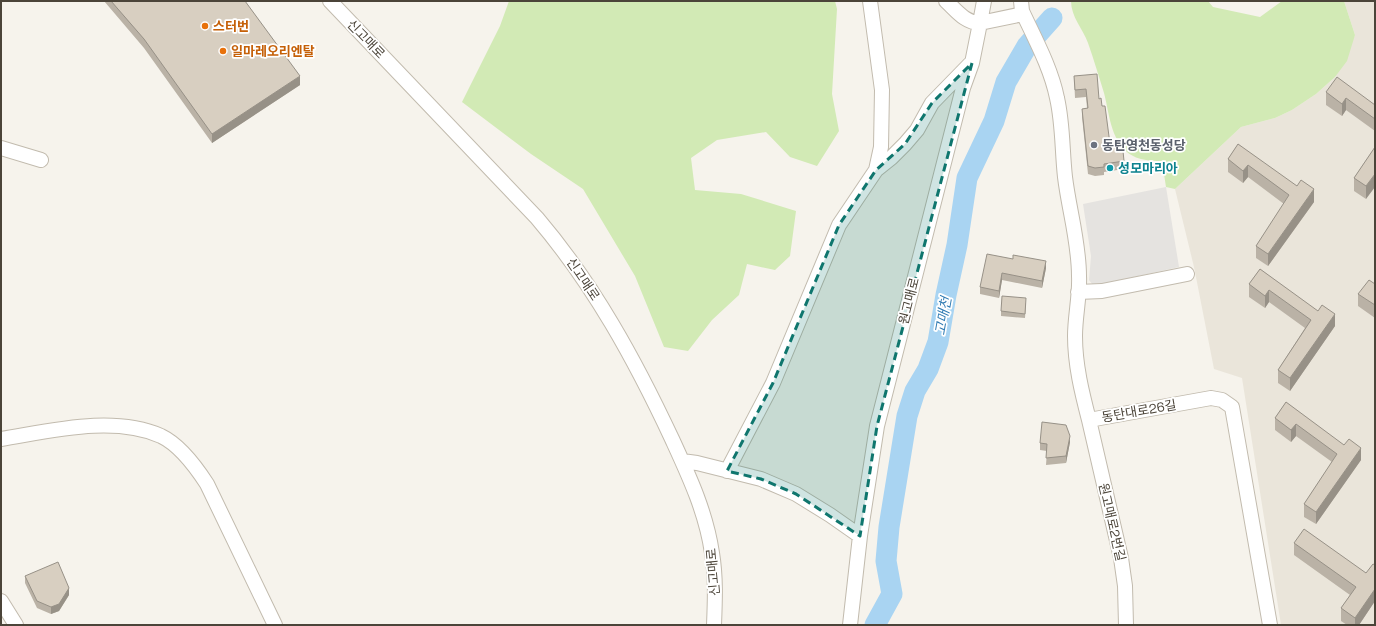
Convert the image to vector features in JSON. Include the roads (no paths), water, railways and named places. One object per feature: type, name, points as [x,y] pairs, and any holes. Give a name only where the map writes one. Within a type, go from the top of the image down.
[{"type":"street","name":"신고매로","points":[[330,1],[537,218],[558,244],[599,301],[638,370],[682,461],[700,504],[712,552],[716,592],[714,625]]},
{"type":"street","points":[[870,1],[882,90],[881,147],[876,170]]},
{"type":"street","points":[[946,1],[972,23],[980,23],[1024,12]]},
{"type":"street","points":[[980,23],[984,1]]},
{"type":"street","name":"동탄대로26길","points":[[1024,12],[1045,61],[1057,97],[1061,116],[1065,176],[1077,246],[1080,277],[1075,336],[1077,365],[1089,420],[1211,398],[1222,400],[1232,407],[1270,625]]},
{"type":"street","name":"원고매로","points":[[850,625],[860,536],[877,426],[963,88],[972,63],[980,23]]},
{"type":"street","points":[[727,471],[773,382],[839,225],[876,170],[905,144],[917,130],[932,104],[972,63]]},
{"type":"street","points":[[1,148],[41,160]]},
{"type":"street","points":[[1078,292],[1102,291],[1187,274]]},
{"type":"street","name":"원고매로2번길","points":[[1089,420],[1121,558],[1125,586],[1126,625]]},
{"type":"street","points":[[1,439],[81,426],[110,426],[141,429],[162,437],[180,450],[196,467],[207,484],[275,625]]},
{"type":"street","points":[[682,461],[692,462],[761,479],[796,494],[860,536]]},
{"type":"street","points":[[1,601],[16,625]]},
{"type":"waterway","name":"고매천","points":[[875,625],[892,594],[886,561],[889,527],[907,416],[915,391],[928,369],[938,342],[957,245],[967,178],[994,121],[1006,82],[1027,46],[1052,18]]},
{"type":"place","name":"스터번","points":[[205,26]]},
{"type":"place","name":"일마레오리엔탈","points":[[223,51]]},
{"type":"place","name":"동탄영천동성당","points":[[1094,145]]},
{"type":"place","name":"성모마리아","points":[[1110,168]]}]
